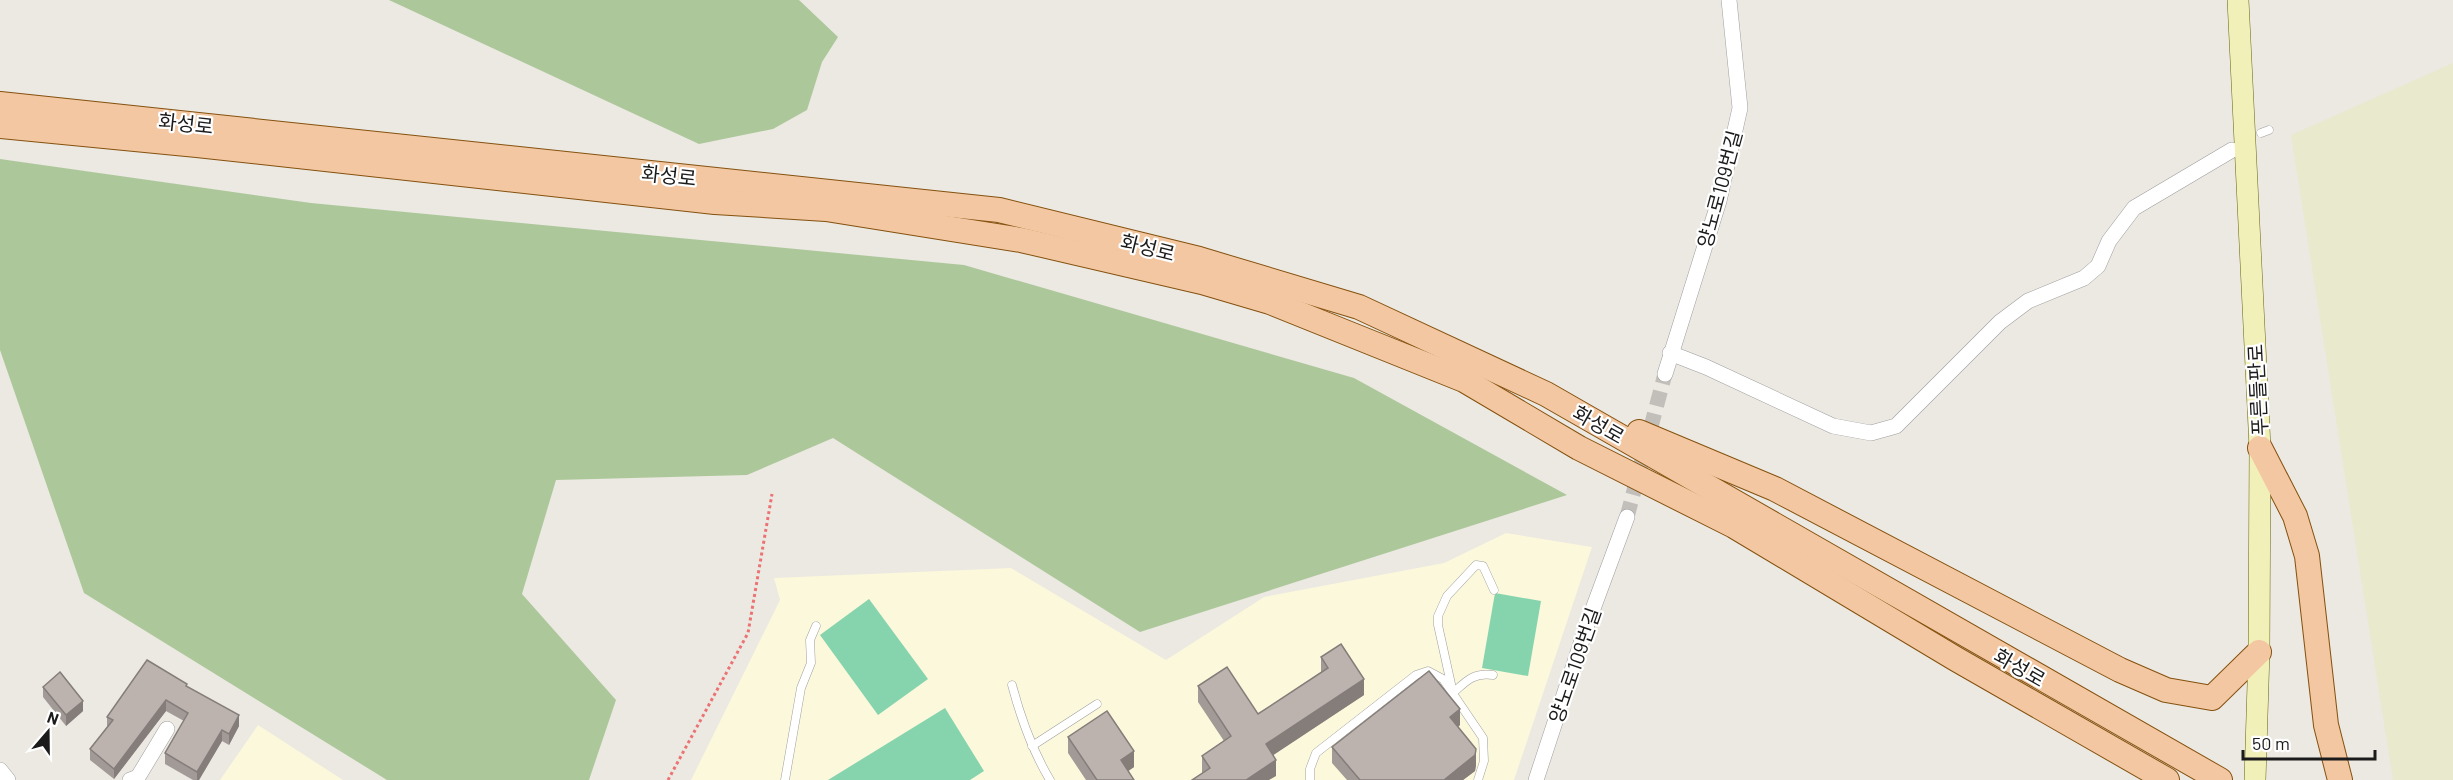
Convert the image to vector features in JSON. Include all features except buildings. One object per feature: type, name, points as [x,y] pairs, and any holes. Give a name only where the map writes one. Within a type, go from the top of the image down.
[{"type":"main road","name":"푸른들판로","points":[[2238,0],[2260,448],[2259,652],[2255,780]]},
{"type":"main road","name":"화성로","points":[[0,104],[999,210],[1199,259],[1359,307],[1546,394],[2181,760],[2220,780]]},
{"type":"main road","name":"화성로","points":[[0,126],[208,146],[715,202],[826,209],[1021,240],[1202,282],[1259,298],[1464,380],[1580,448],[1734,526],[2166,779]]},
{"type":"main road","points":[[1546,394],[1775,489],[2120,670],[2166,690],[2212,698],[2259,652]]},
{"type":"main road","points":[[2260,448],[2295,516],[2307,556],[2326,725],[2340,780]]},
{"type":"street","name":"양노로109번길","points":[[1665,374],[1719,201],[1740,108],[1728,0]]},
{"type":"street","points":[[1670,353],[1706,367],[1833,426],[1870,433],[1896,426],[2000,322],[2028,301],[2084,278],[2098,266],[2109,241],[2134,208],[2232,150]]},
{"type":"street","name":"양노로109번길","points":[[1536,780],[1587,625],[1627,517]]},
{"type":"street","points":[[130,780],[138,777],[168,729]]},
{"type":"street","points":[[0,770],[8,780]]},
{"type":"lane","points":[[1453,693],[1438,625],[1440,609],[1447,596],[1476,565],[1483,566],[1486,570],[1494,590]]},
{"type":"lane","points":[[785,780],[801,688],[811,663],[810,640],[816,626]]},
{"type":"lane","points":[[1310,780],[1310,769],[1316,753],[1416,675],[1428,671],[1439,675],[1483,738],[1484,761],[1478,780]]},
{"type":"lane","points":[[1453,693],[1473,676],[1492,675]]},
{"type":"lane","points":[[1012,685],[1021,720],[1049,780]]},
{"type":"lane","points":[[1032,746],[1097,704]]},
{"type":"path","points":[[668,780],[748,633],[772,494]]},
{"type":"shaded area","points":[[1506,533],[1592,547],[1514,780],[691,780],[780,600],[774,578],[1011,568],[1166,660],[1264,597],[1444,563]]},
{"type":"shaded area","points":[[258,725],[343,780],[220,780]]},
{"type":"green space","points":[[389,0],[799,0],[838,37],[822,62],[807,110],[773,129],[699,144]]},
{"type":"green space","points":[[2453,63],[2453,780],[2393,780],[2291,135]]},
{"type":"green space","points":[[0,159],[311,203],[964,265],[1354,378],[1567,495],[1140,632],[833,438],[747,475],[556,480],[522,594],[616,700],[589,780],[387,780],[84,593],[0,350]]},
{"type":"green space","points":[[1495,593],[1541,601],[1528,676],[1482,668]]},
{"type":"green space","points":[[869,599],[928,679],[878,715],[820,635]]},
{"type":"green space","points":[[945,708],[984,771],[970,780],[828,780]]},
{"type":"tunnel","points":[[1627,517],[1665,374]]}]
